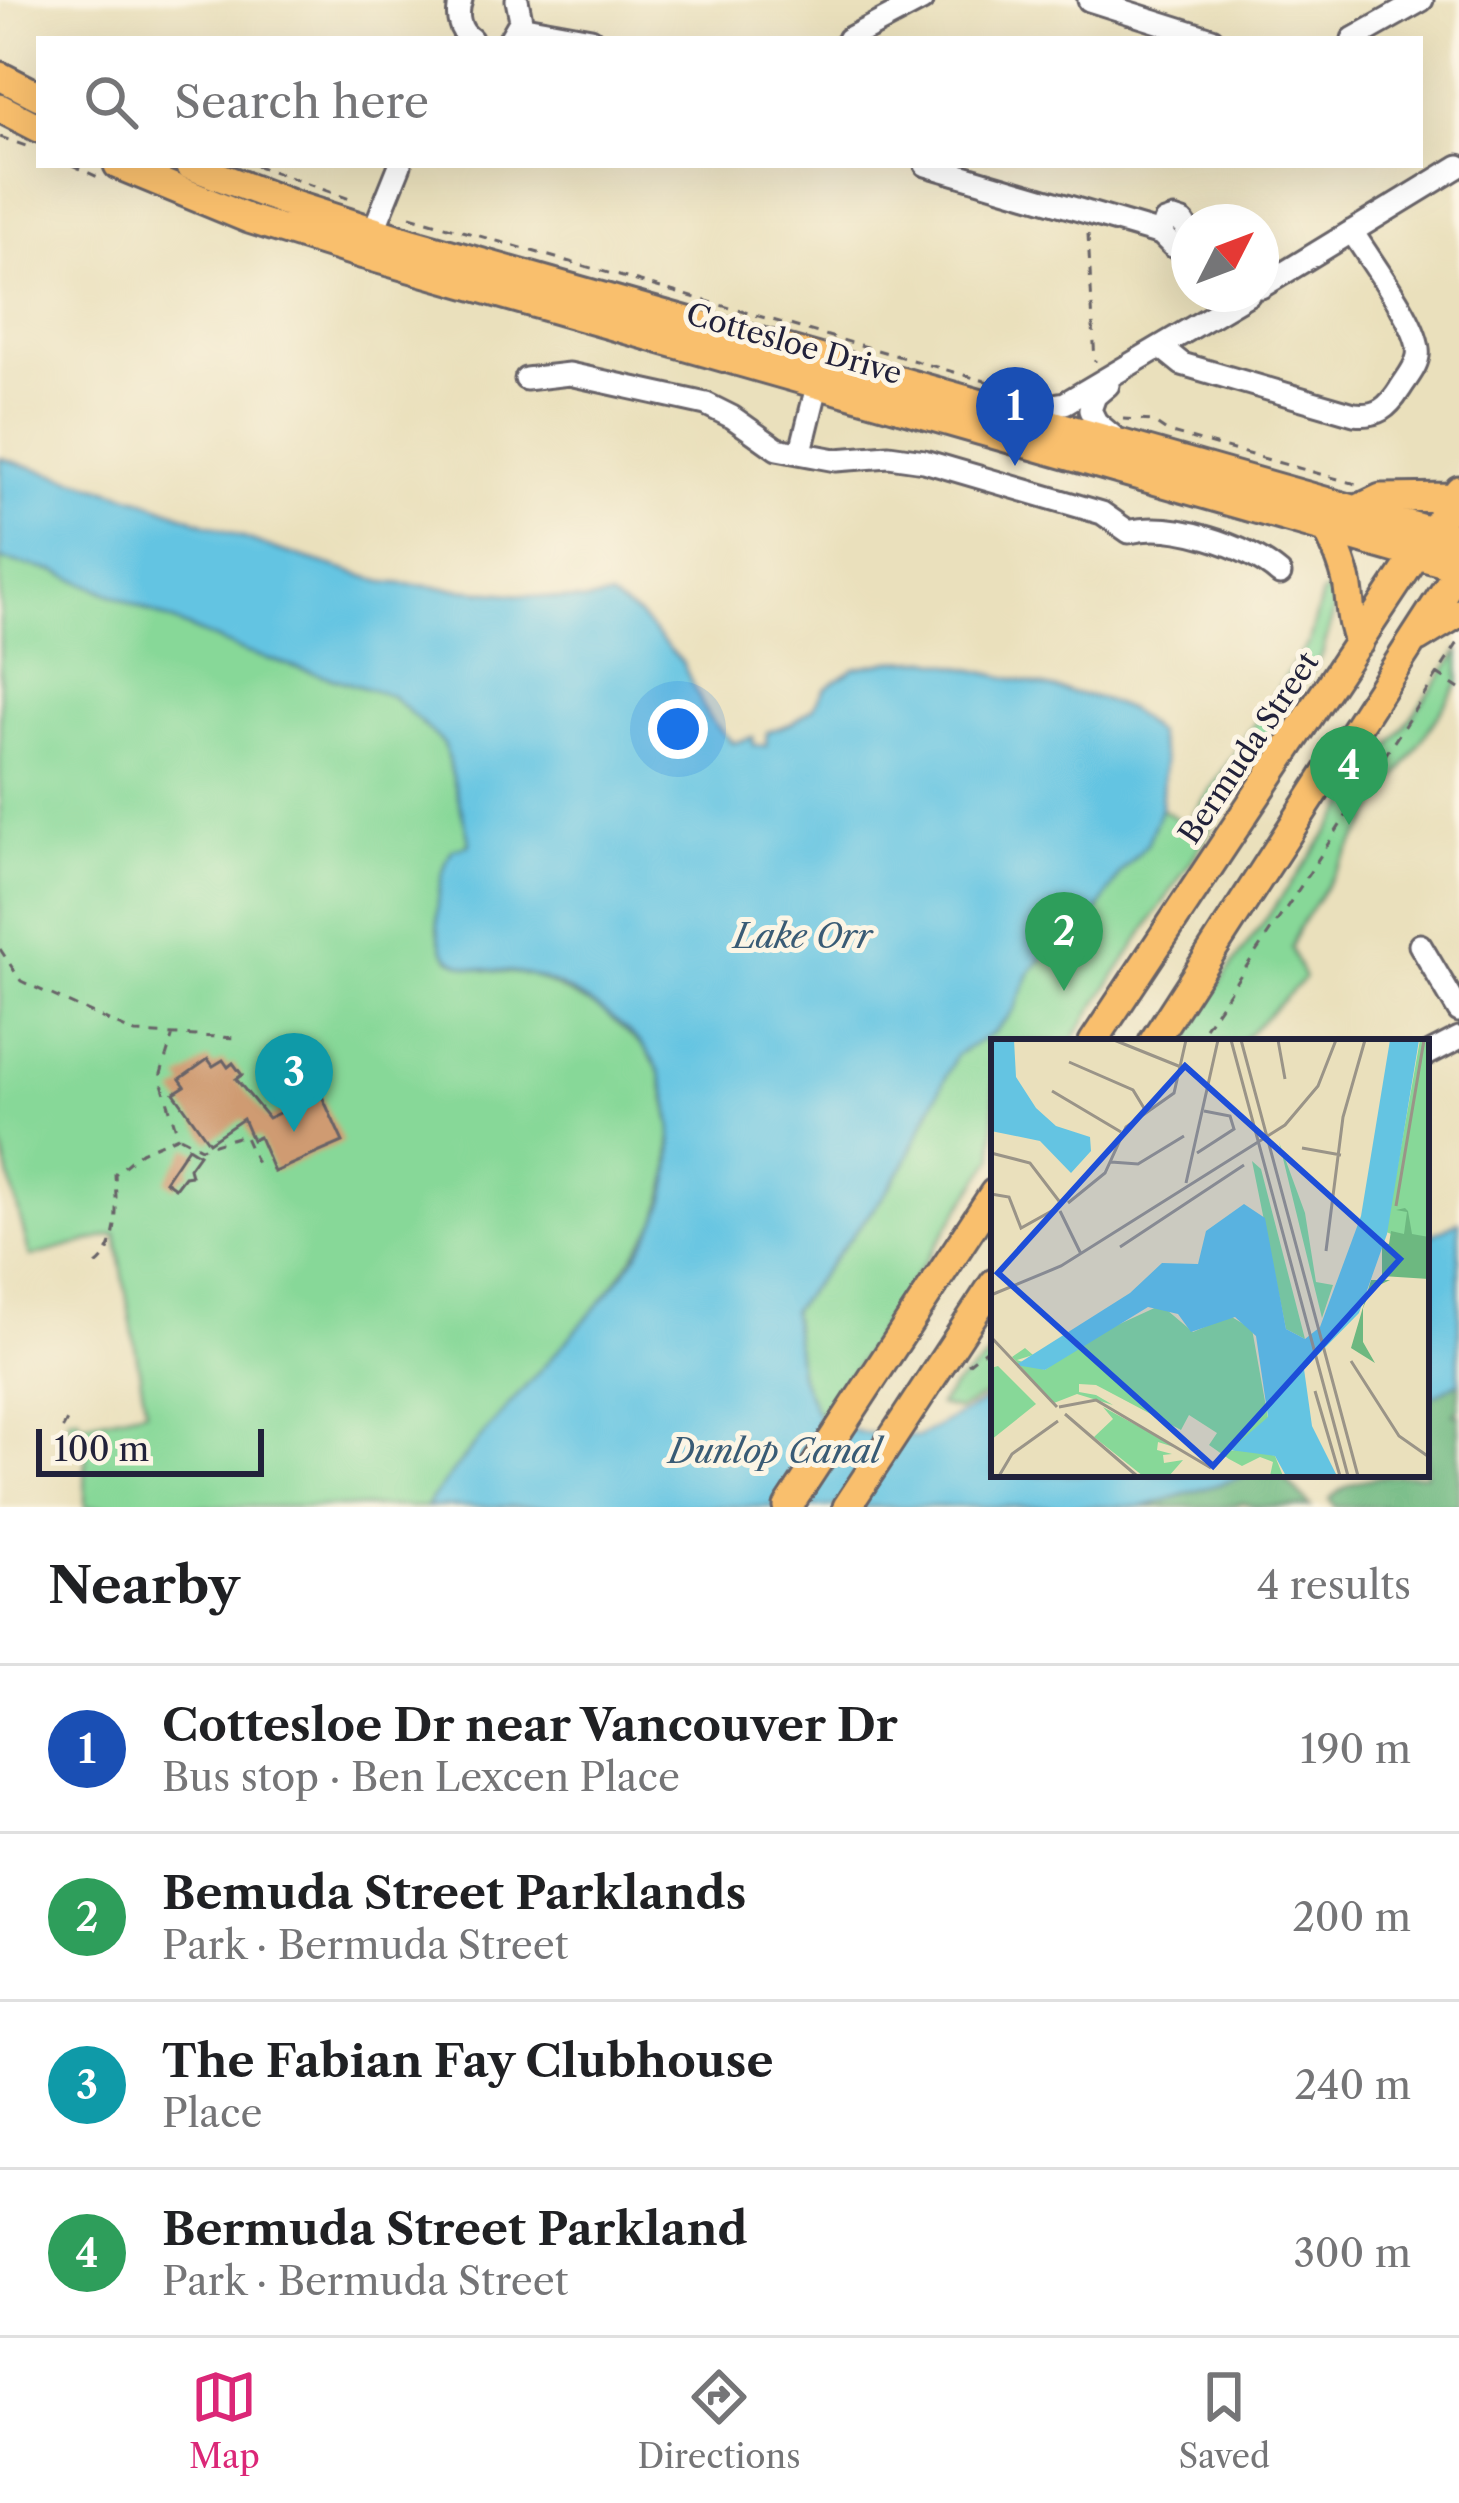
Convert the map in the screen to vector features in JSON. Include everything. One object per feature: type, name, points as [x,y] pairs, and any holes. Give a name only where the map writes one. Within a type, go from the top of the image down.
[{"type":"main road","points":[[0,76],[36,95]]},
{"type":"main road","points":[[0,108],[36,137]]},
{"type":"main road","name":"Cottesloe Drive","points":[[125,168],[249,219],[368,243],[821,372],[1019,442],[1327,529],[1436,541]]},
{"type":"main road","name":"Cottesloe Drive","points":[[197,168],[368,243]]},
{"type":"main road","name":"Cottesloe Drive","points":[[821,372],[1013,400],[1054,424],[1120,430],[1360,497],[1436,541],[1459,568]]},
{"type":"main road","points":[[1360,497],[1457,493]]},
{"type":"main road","name":"Bermuda Street","points":[[1095,1039],[1359,643],[1436,541],[1457,493]]},
{"type":"main road","points":[[1327,529],[1342,566],[1349,619],[1359,643]]},
{"type":"main road","points":[[1155,1039],[1459,568]]},
{"type":"main road","points":[[1414,640],[1459,613]]},
{"type":"main road","points":[[788,1507],[991,1198]]},
{"type":"main road","points":[[847,1507],[991,1288]]},
{"type":"street","points":[[518,0],[514,32],[558,36]]},
{"type":"street","points":[[854,36],[922,0]]},
{"type":"street","points":[[1089,0],[1146,8],[1206,36]]},
{"type":"street","points":[[1358,36],[1422,0]]},
{"type":"street","points":[[1279,275],[1459,166]]},
{"type":"street","points":[[368,243],[399,168]]},
{"type":"street","points":[[936,168],[1161,234]]},
{"type":"street","points":[[1161,347],[1182,364],[1354,414],[1365,416],[1386,408],[1413,369],[1419,348],[1412,327],[1352,231]]},
{"type":"street","points":[[1019,442],[1054,424],[1136,362],[1219,312]]},
{"type":"street","points":[[801,451],[821,372]]},
{"type":"street","points":[[526,379],[569,374],[706,404],[777,449],[836,460],[889,456],[924,461],[1102,514],[1130,532],[1151,526],[1243,549],[1280,574]]},
{"type":"street","points":[[1013,400],[1057,407],[1098,388]]},
{"type":"street","points":[[1098,388],[1090,410],[1093,418],[1120,430]]},
{"type":"street","points":[[1420,945],[1459,1011]]},
{"type":"street","points":[[1429,1053],[1459,1037]]},
{"type":"path","points":[[0,137],[36,138]]},
{"type":"path","points":[[263,168],[356,202]]},
{"type":"path","points":[[1092,213],[1088,234],[1098,388]]},
{"type":"path","name":"Cottesloe Drive","points":[[410,216],[1013,400]]},
{"type":"path","points":[[1120,430],[1152,421],[1168,431],[1360,497]]},
{"type":"path","points":[[1197,1039],[1459,640]]},
{"type":"path","points":[[1437,674],[1459,689]]},
{"type":"path","points":[[0,949],[21,981],[134,1033],[239,1038]]},
{"type":"path","points":[[173,1034],[160,1077],[178,1136],[201,1148],[244,1135],[259,1168]]},
{"type":"path","points":[[96,1265],[105,1258],[116,1219],[115,1174],[141,1152],[178,1136]]},
{"type":"path","points":[[62,1447],[62,1430],[70,1415]]},
{"type":"green space","points":[[0,559],[58,572],[245,652],[392,696],[444,744],[469,839],[437,928],[445,952],[450,959],[484,970],[531,975],[603,1011],[645,1048],[660,1072],[672,1128],[669,1177],[657,1221],[602,1302],[426,1507],[85,1507],[86,1436],[70,1434],[68,1418],[78,1417],[80,1424],[146,1410],[116,1234],[30,1257],[0,1139]]},
{"type":"green space","points":[[1333,587],[1334,611],[1322,655],[1243,768],[1202,844],[1073,1039],[991,1039],[991,1162],[820,1421],[799,1374],[792,1311],[904,1165],[956,1054],[993,1033],[1014,1010],[1031,971],[1092,921],[1120,873],[1147,844],[1161,809],[1187,825],[1309,642],[1322,594]]},
{"type":"green space","points":[[1459,651],[1459,683],[1298,929],[1291,948],[1304,979],[1243,1039],[1179,1039]]},
{"type":"green space","points":[[991,1356],[991,1393],[958,1410],[939,1405]]},
{"type":"green space","points":[[1459,1382],[1459,1408],[1454,1414],[1459,1415],[1459,1507],[1335,1507],[1330,1499],[1362,1481],[1429,1477],[1429,1398]]},
{"type":"green space","points":[[1243,1477],[1284,1477],[1311,1507],[1243,1503],[1142,1507]]},
{"type":"water","name":"Lake Orr","points":[[0,458],[140,499],[259,544],[383,582],[585,601],[610,598],[639,616],[682,662],[708,717],[733,743],[753,737],[753,745],[766,746],[767,732],[793,723],[813,708],[825,688],[855,668],[891,661],[929,660],[1101,699],[1130,710],[1156,733],[1164,761],[1161,809],[1147,844],[1120,873],[1092,921],[1031,971],[1014,1010],[993,1033],[956,1055],[904,1165],[792,1311],[799,1373],[820,1421],[863,1433],[918,1437],[991,1398],[991,1477],[1243,1477],[1142,1507],[426,1507],[612,1288],[655,1224],[667,1189],[672,1149],[660,1073],[624,1027],[587,1001],[533,976],[462,964],[445,952],[438,924],[443,873],[453,849],[469,845],[469,839],[444,744],[392,696],[245,652],[58,572],[0,559]]},
{"type":"water","points":[[1459,1221],[1459,1382],[1429,1398],[1429,1236]]},
{"type":"building","points":[[208,1059],[213,1066],[223,1060],[228,1067],[233,1063],[242,1075],[236,1079],[268,1118],[321,1094],[343,1142],[274,1172],[259,1137],[252,1140],[243,1119],[209,1142],[174,1093],[185,1086],[180,1079]]},
{"type":"building","points":[[188,1147],[199,1154],[189,1168],[191,1175],[184,1176],[175,1188],[165,1181]]},
{"type":"place","name":"Cottesloe Dr near Vancouver Dr","points":[[1015,466]]},
{"type":"place","name":"Bermuda Street Parkland","points":[[1349,825]]},
{"type":"place","name":"Bemuda Street Parklands","points":[[1064,991]]},
{"type":"place","name":"The Fabian Fay Clubhouse","points":[[294,1132]]},
{"type":"water label","name":"Dunlop Canal","points":[[775,1451]]}]
